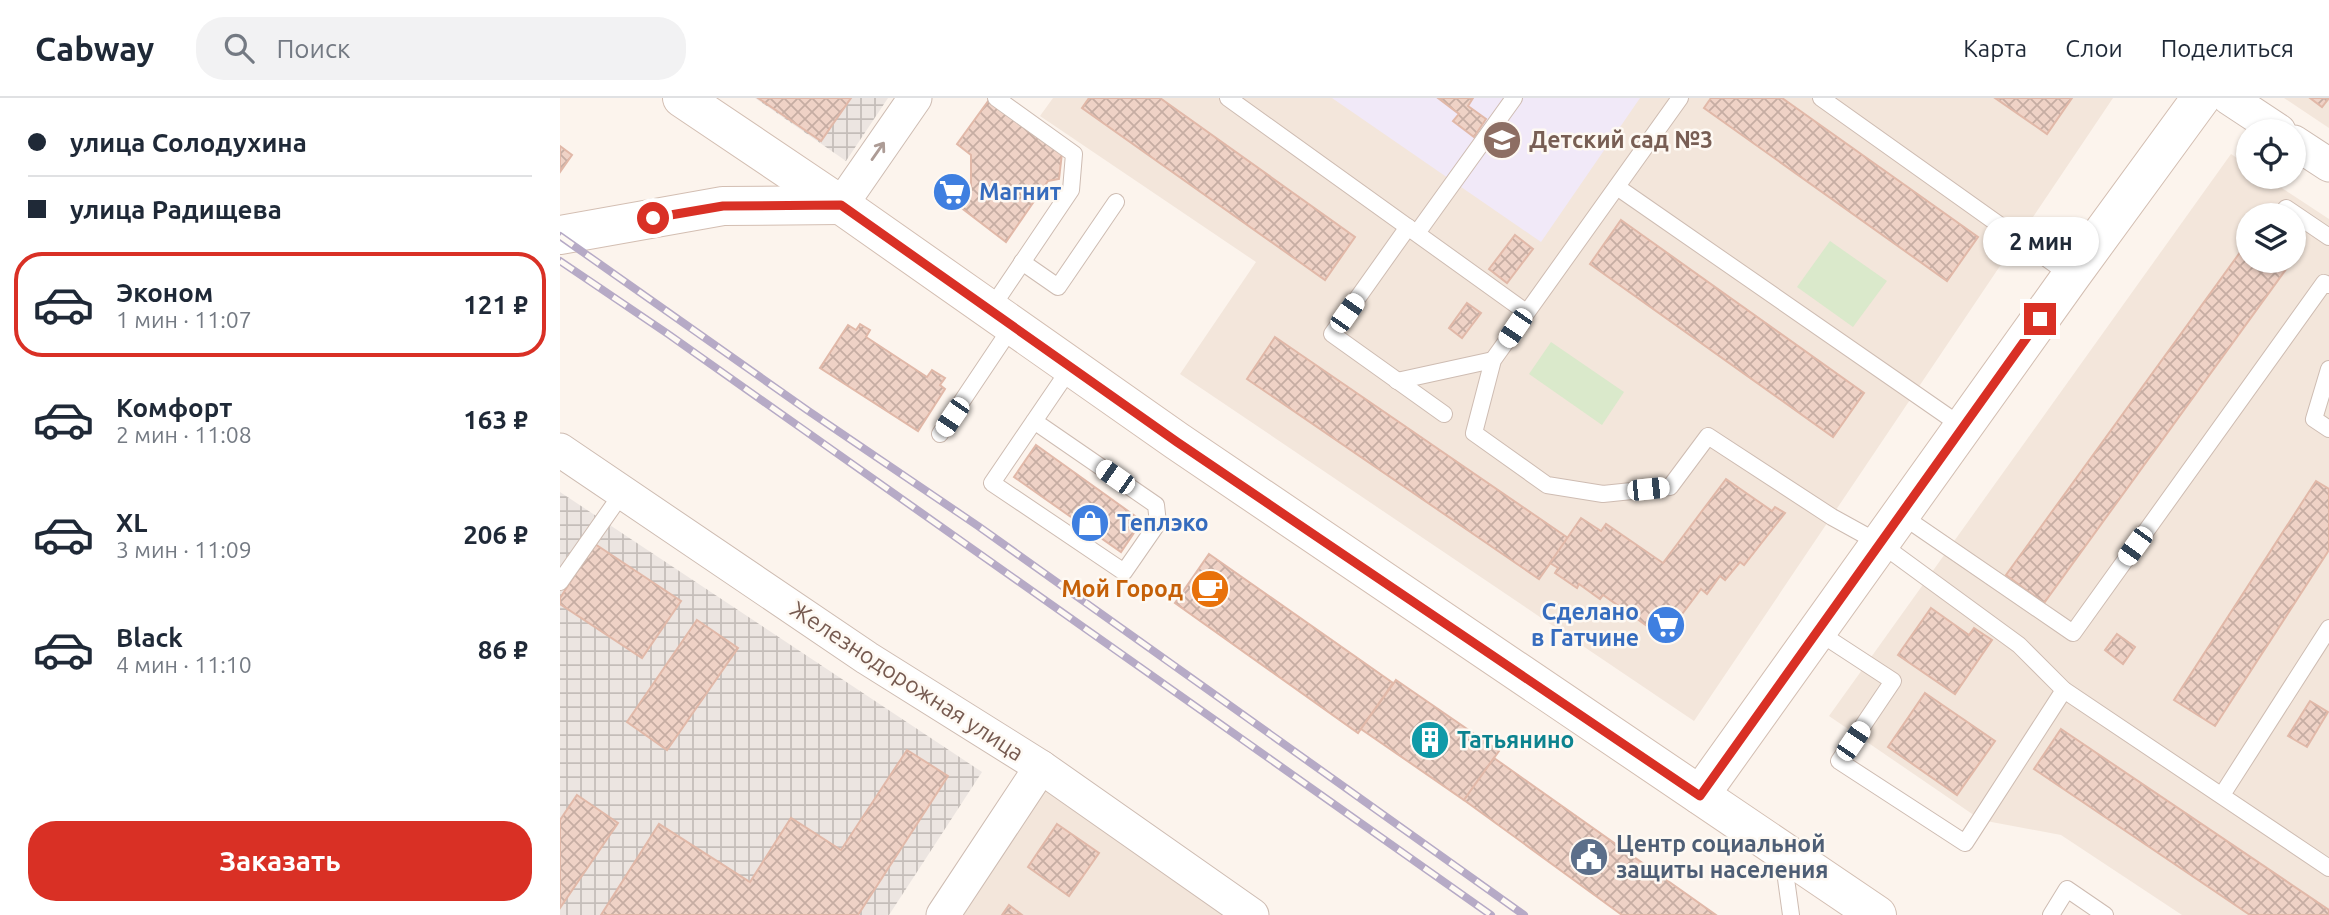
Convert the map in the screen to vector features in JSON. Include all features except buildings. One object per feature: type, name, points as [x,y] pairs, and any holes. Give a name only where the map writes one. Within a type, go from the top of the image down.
[{"type":"street","points":[[682,98],[841,205],[1177,442],[1877,915]]},
{"type":"street","points":[[841,205],[915,98]]},
{"type":"street","points":[[1700,796],[2071,275],[2201,98]]},
{"type":"street","points":[[2229,98],[2261,119]]},
{"type":"street","points":[[723,206],[743,195],[754,181],[757,165],[755,146]]},
{"type":"street","points":[[560,235],[723,206],[841,205]]},
{"type":"street","name":"Железнодорожная улица","points":[[560,450],[867,658],[1041,767],[1252,915]]},
{"type":"street","points":[[943,915],[1041,767]]},
{"type":"lane","points":[[940,434],[1001,318],[1022,262],[1071,190],[1074,154],[996,98]]},
{"type":"lane","points":[[1227,98],[1526,312]]},
{"type":"lane","points":[[1444,414],[1332,334],[1514,98]]},
{"type":"lane","points":[[1680,98],[1493,360],[1474,433],[1547,485],[1603,494],[1670,487],[1708,436],[1832,517],[1891,530],[2073,633],[2325,283],[2329,285]]},
{"type":"lane","points":[[1821,98],[2071,275]]},
{"type":"lane","points":[[1616,187],[1963,428]]},
{"type":"lane","points":[[1022,262],[1058,287],[1116,202]]},
{"type":"lane","points":[[2306,221],[2329,237]]},
{"type":"lane","points":[[1397,381],[1493,360]]},
{"type":"lane","points":[[1034,421],[1156,505],[1158,523],[1124,572],[992,483],[1034,421],[1071,367]]},
{"type":"lane","points":[[2329,369],[2314,419],[2329,429]]},
{"type":"lane","points":[[560,582],[623,492]]},
{"type":"lane","points":[[1891,530],[2019,645],[2064,690],[2329,868]]},
{"type":"lane","points":[[1818,632],[1893,681],[1839,761],[1965,843],[2064,690]]},
{"type":"lane","points":[[2222,795],[2327,633]]},
{"type":"lane","points":[[1782,851],[1791,915]]},
{"type":"lane","points":[[2051,915],[2067,890],[2105,915]]},
{"type":"shaded area","points":[[755,98],[888,98],[846,161]]},
{"type":"shaded area","points":[[1053,98],[2113,98],[1694,721],[1180,374],[1256,262],[1040,116]]},
{"type":"shaded area","name":"Детский сад №3","points":[[1332,98],[1640,98],[1541,242]]},
{"type":"shaded area","points":[[2284,98],[2329,98],[2329,128]]},
{"type":"shaded area","points":[[2231,154],[2236,157],[2236,189],[2283,189],[2305,203],[2236,203],[2236,273],[2306,273],[2306,204],[2329,219],[2329,915],[2182,915],[2061,835],[1981,820],[1829,716]]},
{"type":"shaded area","points":[[560,492],[982,772],[889,915],[560,915]]},
{"type":"shaded area","points":[[1044,788],[1223,915],[962,915]]},
{"type":"green space","points":[[1830,241],[1887,281],[1853,327],[1797,287]]},
{"type":"green space","points":[[1551,342],[1624,392],[1602,425],[1529,374]]},
{"type":"railway","points":[[560,236],[807,410],[978,526],[1524,915]]},
{"type":"railway","points":[[560,261],[668,334],[1491,915]]},
{"type":"place","name":"Детский сад №3","points":[[1502,140]]},
{"type":"place","name":"Магнит","points":[[952,192]]},
{"type":"place","name":"Теплэко","points":[[1090,523]]},
{"type":"place","name":"Мой Город","points":[[1210,589]]},
{"type":"place","name":"Сделано в Гатчине","points":[[1666,625]]},
{"type":"place","name":"Татьянино","points":[[1430,740]]},
{"type":"place","name":"Центр социальной защиты населения","points":[[1589,857]]},
{"type":"route","points":[[653,218],[723,206],[841,205],[1177,442],[1700,796],[2040,319]]}]
